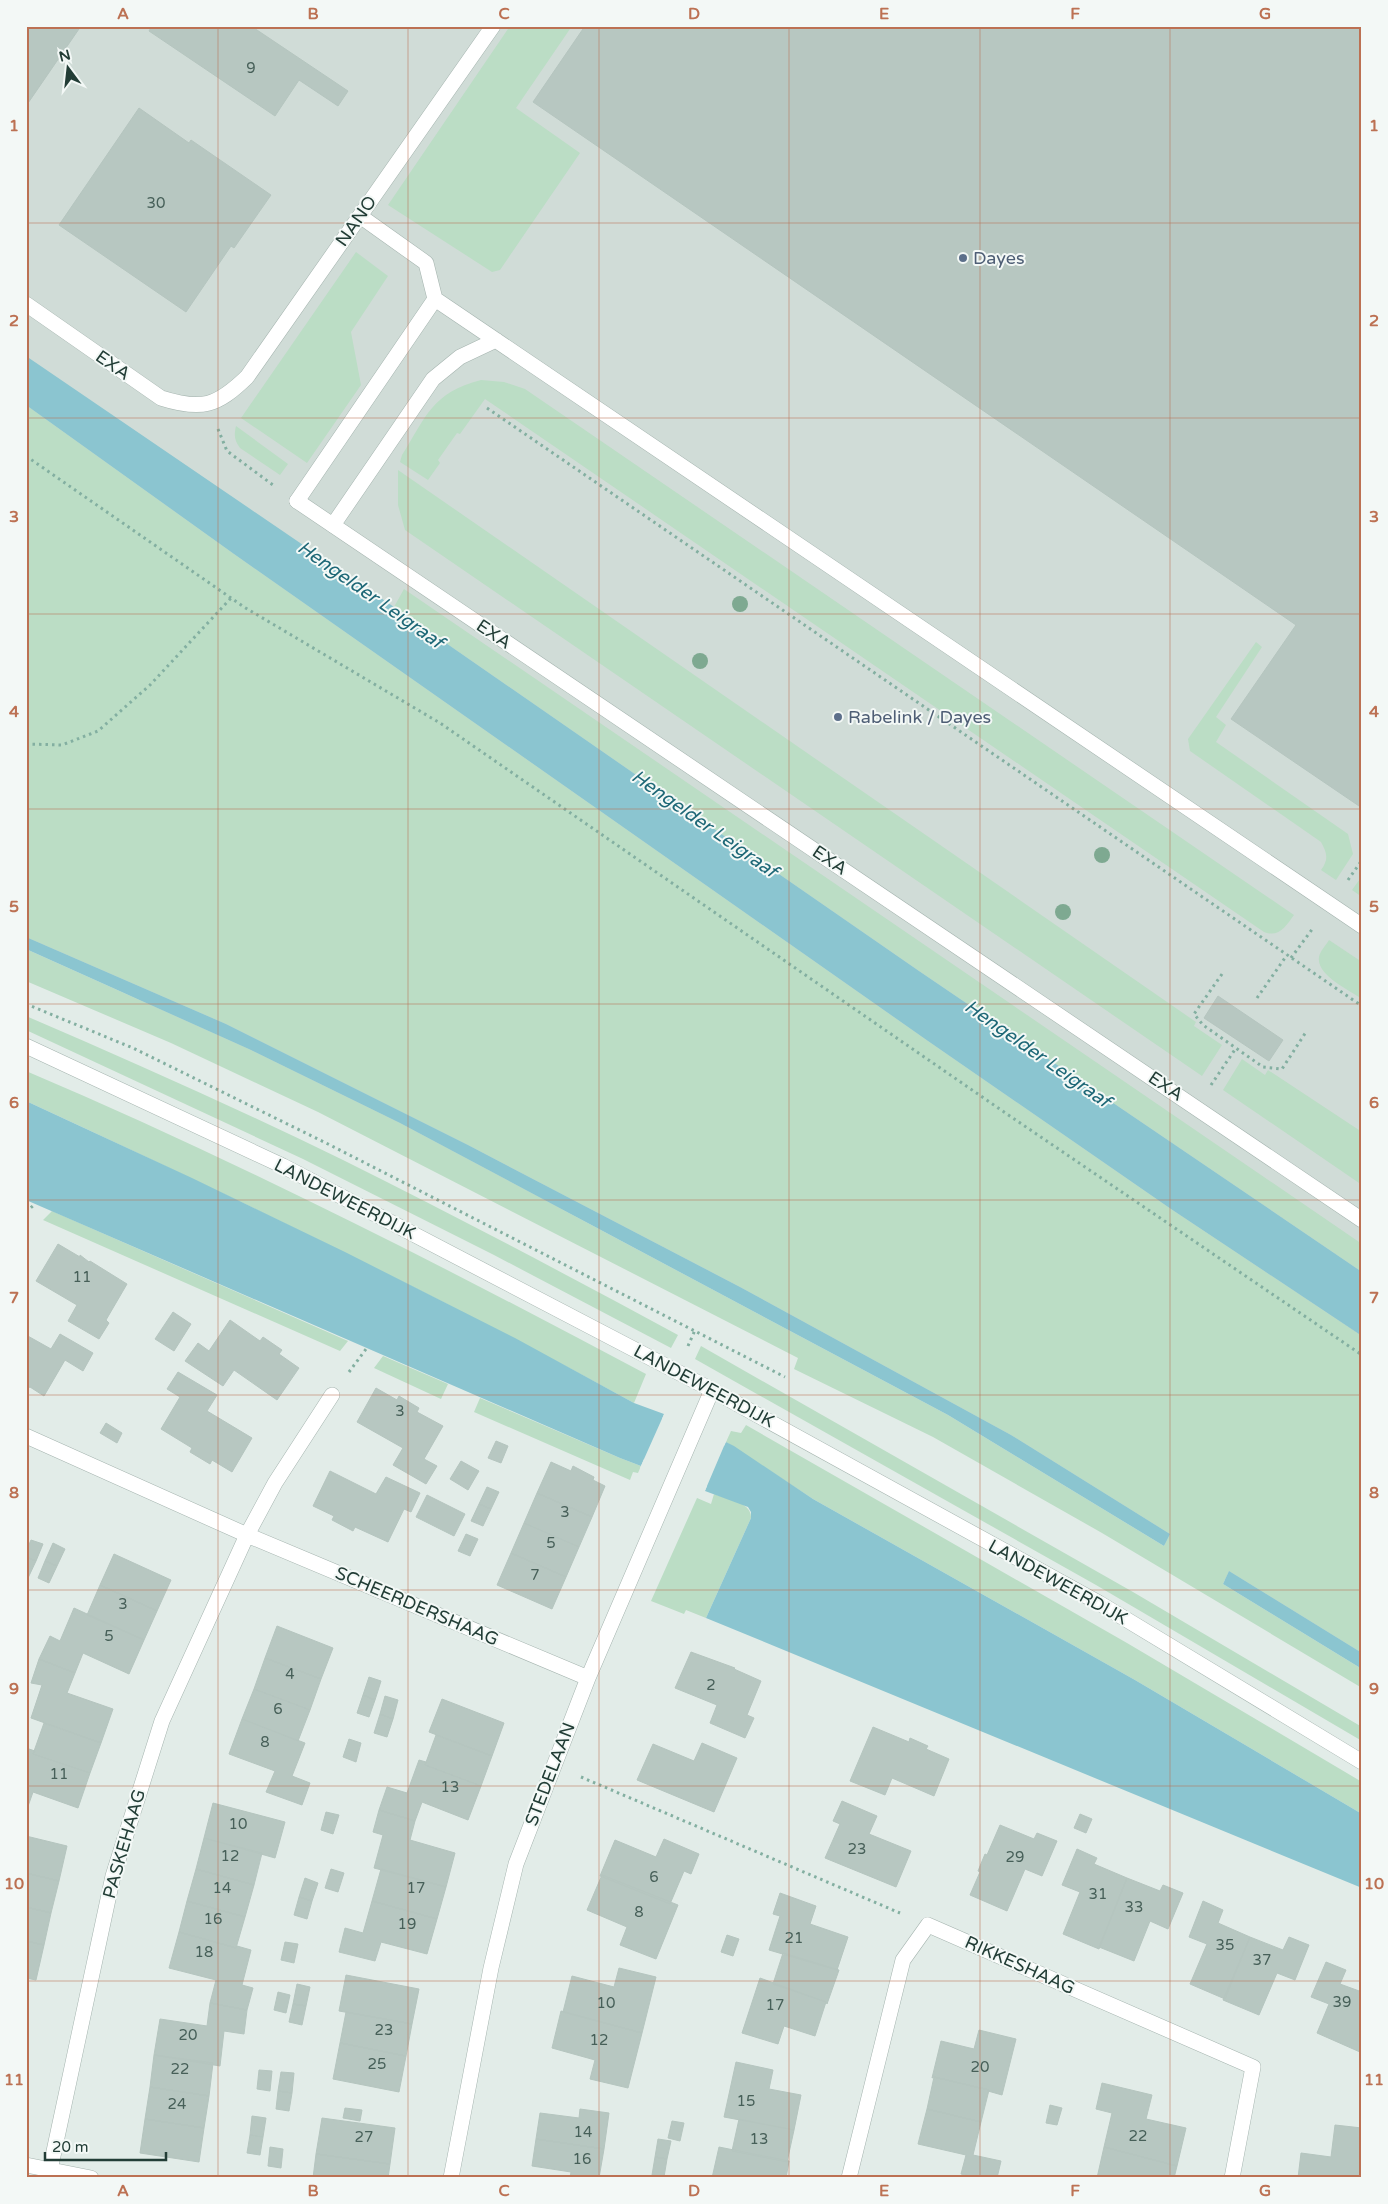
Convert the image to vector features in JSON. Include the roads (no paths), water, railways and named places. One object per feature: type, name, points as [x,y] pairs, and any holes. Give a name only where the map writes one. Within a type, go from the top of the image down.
[{"type":"street","name":"NANO","points":[[208,404],[230,394],[247,377],[493,26]]},
{"type":"street","points":[[360,216],[426,263],[435,299],[1362,926]]},
{"type":"street","name":"EXA","points":[[435,299],[297,501],[1362,1220]]},
{"type":"street","name":"EXA","points":[[26,304],[161,398],[184,405],[208,404]]},
{"type":"street","points":[[333,526],[433,379],[460,357],[496,340]]},
{"type":"street","name":"LANDEWEERDIJK","points":[[26,1046],[284,1166],[712,1390],[1099,1603],[1362,1762]]},
{"type":"street","name":"STEDELAAN","points":[[451,2178],[491,1968],[516,1864],[588,1678],[712,1390]]},
{"type":"street","points":[[247,1535],[275,1483],[332,1395]]},
{"type":"street","name":"SCHEERDERSHAAG","points":[[26,1436],[247,1535],[588,1678]]},
{"type":"street","name":"PASKEHAAG","points":[[50,2170],[113,1876],[162,1721],[247,1535]]},
{"type":"street","name":"RIKKESHAAG","points":[[848,2178],[903,1960],[928,1925],[1253,2067],[1232,2178]]},
{"type":"street","points":[[26,2165],[91,2178]]},
{"type":"water","name":"Hengelder Leigraaf","points":[[26,356],[394,607],[919,971],[1362,1272],[1362,1336],[1171,1209],[928,1041],[234,554],[26,405]]},
{"type":"water","points":[[26,937],[226,1024],[468,1145],[740,1287],[1011,1435],[1170,1534],[1164,1546],[948,1415],[400,1123],[251,1050],[26,949]]},
{"type":"water","points":[[26,1101],[345,1252],[515,1338],[634,1403],[664,1414],[662,1419],[724,1446],[726,1442],[734,1446],[813,1499],[1135,1680],[1362,1814],[1362,1888],[706,1618],[751,1518],[751,1512],[748,1507],[705,1491],[707,1486],[644,1459],[641,1466],[620,1458],[26,1200]]},
{"type":"water","points":[[1229,1571],[1362,1653],[1362,1669],[1223,1584]]},
{"type":"place","name":"Dayes","points":[[963,258]]},
{"type":"place","name":"Rabelink / Dayes","points":[[838,717]]}]
